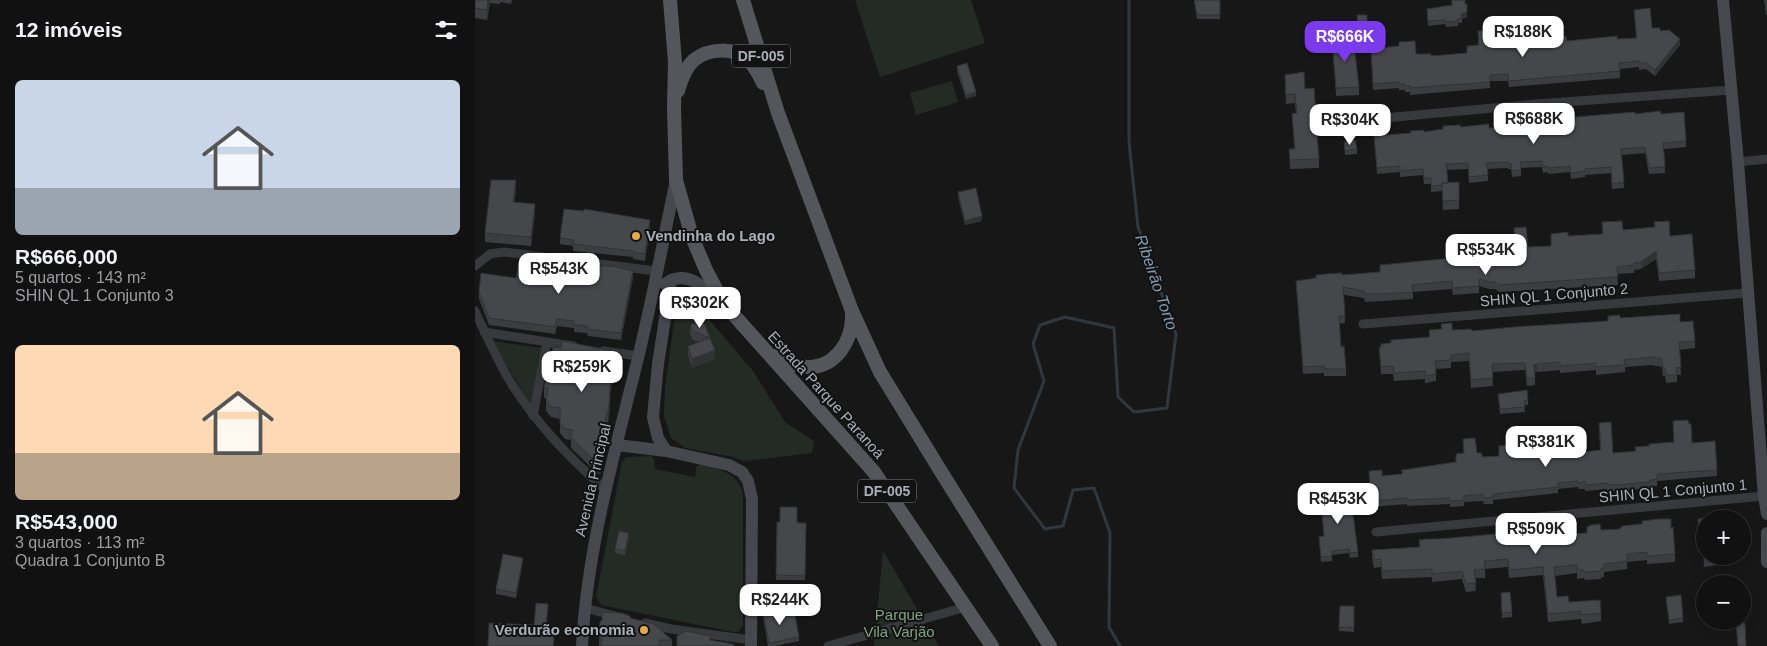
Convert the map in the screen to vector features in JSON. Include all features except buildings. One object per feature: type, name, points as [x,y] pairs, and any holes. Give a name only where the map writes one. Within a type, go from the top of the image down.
[{"type":"main road","name":"Estrada Parque Paranoá","points":[[670,0],[675,62],[675,180],[692,237],[706,270],[724,304],[874,472],[992,646]]},
{"type":"main road","name":"DF-005","points":[[743,0],[778,112],[852,311],[880,372],[939,470],[1051,646]]},
{"type":"main road","points":[[674,108],[681,78],[695,59],[722,50],[734,52],[748,60],[758,73],[778,112]]},
{"type":"main road","points":[[765,350],[797,366],[817,366],[825,363],[836,356],[848,339],[852,324],[852,311]]},
{"type":"street","points":[[1723,0],[1767,514]]},
{"type":"street","points":[[1351,121],[1536,104],[1731,90]]},
{"type":"street","points":[[1738,162],[1767,159]]},
{"type":"street","name":"Avenida Principal","points":[[582,646],[585,608],[605,489],[639,356],[675,180]]},
{"type":"street","points":[[475,266],[490,254],[504,252],[656,271]]},
{"type":"street","points":[[653,293],[671,280],[684,278],[702,285],[724,304]]},
{"type":"street","points":[[665,452],[653,417],[658,364],[671,280]]},
{"type":"street","name":"SHIN QL 1 Conjunto 2","points":[[1363,324],[1747,293]]},
{"type":"street","points":[[475,311],[511,383],[533,416],[567,455],[605,489]]},
{"type":"street","points":[[484,332],[639,356]]},
{"type":"street","points":[[533,416],[547,342]]},
{"type":"street","points":[[617,445],[665,452],[729,465],[742,472],[748,481],[752,499],[751,643],[671,633],[633,620]]},
{"type":"street","name":"SHIN QL 1 Conjunto 1","points":[[1376,532],[1764,496]]},
{"type":"street","points":[[1767,533],[1767,562]]},
{"type":"street","points":[[828,646],[966,607]]},
{"type":"street","points":[[585,608],[623,618]]},
{"type":"green space","points":[[855,0],[971,0],[985,43],[880,77]]},
{"type":"green space","points":[[952,81],[958,102],[916,115],[910,93]]},
{"type":"green space","points":[[688,295],[753,371],[785,422],[814,441],[812,453],[744,461],[734,457],[685,448],[671,438],[664,416],[665,387],[677,303]]},
{"type":"green space","points":[[492,341],[542,348],[531,406]]},
{"type":"green space","points":[[651,456],[654,459],[655,469],[695,477],[696,467],[701,464],[733,476],[741,487],[743,494],[743,626],[738,632],[601,605],[596,597],[622,461],[627,457]]},
{"type":"green space","name":"Parque Vila Varjão","points":[[883,551],[939,646],[874,646]]},
{"type":"waterway","name":"Ribeirão Torto","points":[[1120,646],[1109,627],[1110,533],[1094,488],[1073,490],[1063,526],[1045,529],[1014,488],[1018,450],[1044,381],[1033,344],[1040,325],[1065,317],[1114,328],[1118,397],[1134,412],[1167,408],[1176,334],[1138,227],[1129,142],[1129,0]]},
{"type":"place","name":"Vendinha do Lago","points":[[636,236]]},
{"type":"place","name":"Verdurão economia","points":[[644,630]]}]
